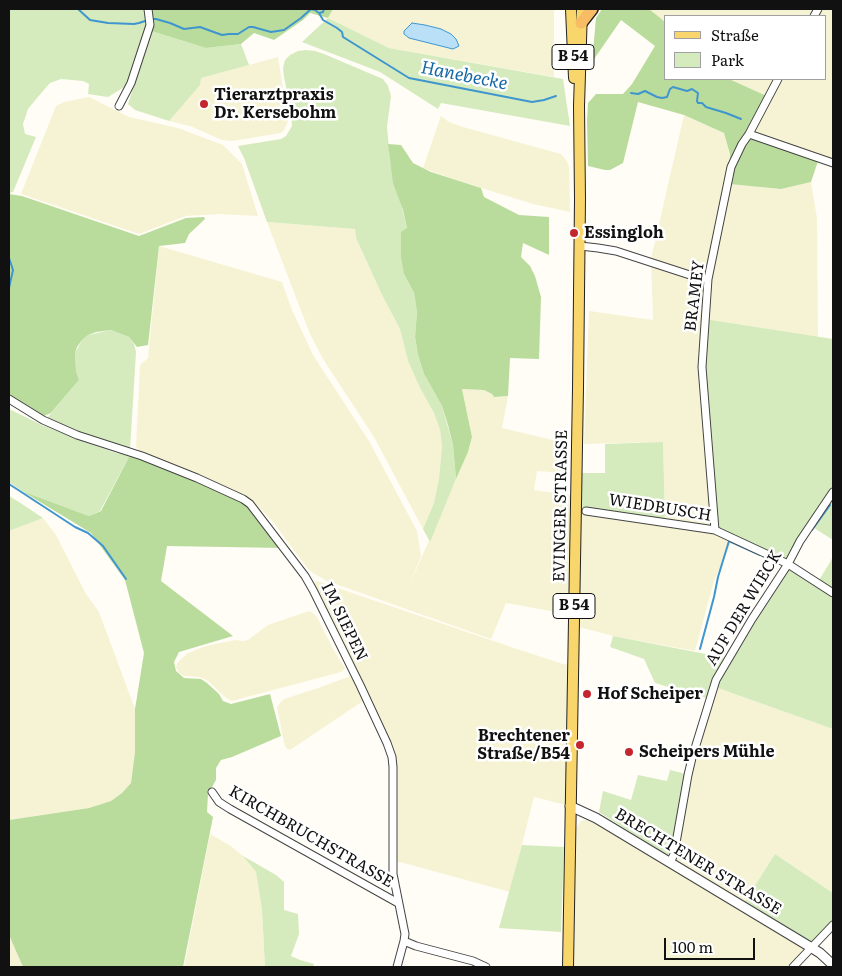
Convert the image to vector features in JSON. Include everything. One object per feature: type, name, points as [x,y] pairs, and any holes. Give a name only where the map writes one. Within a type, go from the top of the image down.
[{"type":"highway","points":[[581,23],[592,9]]},
{"type":"main road","name":"B 54","points":[[571,9],[574,79],[579,106]]},
{"type":"main road","name":"B 54","points":[[579,106],[582,9]]},
{"type":"main road","name":"EVINGER STRASSE","points":[[568,967],[580,246],[579,106]]},
{"type":"street","points":[[119,106],[131,83],[150,24],[148,9]]},
{"type":"street","name":"BRAMEY","points":[[715,530],[702,367],[708,279],[731,167],[777,80]]},
{"type":"street","points":[[749,134],[833,163]]},
{"type":"street","points":[[580,246],[616,251],[696,277],[708,279]]},
{"type":"street","name":"IM SIEPEN","points":[[9,399],[43,420],[142,456],[243,499],[250,504],[305,576],[314,590],[387,743],[392,758],[393,874],[404,927],[404,941]]},
{"type":"street","name":"AUF DER WIECK","points":[[670,863],[674,854],[692,758],[716,680],[752,619],[788,564],[800,541],[833,492]]},
{"type":"street","name":"WIEDBUSCH","points":[[586,511],[715,530],[788,564],[833,593]]},
{"type":"street","name":"KIRCHBRUCHSTRASSE","points":[[212,792],[219,802],[230,809],[398,903]]},
{"type":"street","name":"BRECHTENER STRASSE","points":[[570,806],[596,818],[812,948],[833,965]]},
{"type":"street","points":[[793,967],[833,925]]},
{"type":"street","points":[[397,967],[404,941],[473,961],[486,967]]},
{"type":"shaded area","points":[[333,9],[554,9],[554,77],[389,48],[328,18]]},
{"type":"shaded area","points":[[649,9],[833,9],[833,163],[749,134],[769,97],[731,80],[827,80],[827,15],[664,15],[664,21]]},
{"type":"shaded area","points":[[278,57],[288,121],[281,133],[232,141],[222,140],[190,126],[169,121],[201,78]]},
{"type":"shaded area","points":[[89,97],[129,117],[178,128],[223,145],[242,164],[258,216],[220,214],[186,216],[139,234],[21,194],[56,106],[64,102]]},
{"type":"shaded area","points":[[684,115],[724,133],[730,154],[729,184],[781,189],[811,182],[817,218],[818,336],[714,581],[695,651],[613,636],[579,627],[576,552],[577,512],[665,522],[663,442],[584,444],[589,311],[653,320],[651,259]]},
{"type":"shaded area","points":[[441,116],[449,122],[463,127],[561,154],[567,161],[569,168],[570,212],[533,204],[423,168]]},
{"type":"shaded area","points":[[267,222],[355,229],[356,238],[400,329],[408,361],[434,413],[440,430],[442,447],[439,478],[434,503],[423,529],[374,437],[323,359],[310,334]]},
{"type":"shaded area","points":[[159,246],[282,282],[292,310],[313,355],[369,441],[417,531],[421,556],[409,586],[468,452],[472,437],[462,389],[484,390],[494,397],[508,396],[502,428],[565,443],[564,473],[537,471],[534,490],[576,496],[573,615],[506,603],[491,639],[327,581],[307,568],[274,523],[253,501],[142,453],[136,447],[140,365],[148,358]]},
{"type":"shaded area","points":[[43,518],[56,535],[86,594],[99,612],[135,709],[135,752],[131,783],[111,801],[89,808],[9,820],[9,531]]},
{"type":"shaded area","points":[[317,581],[514,648],[563,664],[572,665],[570,806],[534,797],[510,892],[400,862],[394,862],[396,755],[312,584]]},
{"type":"shaded area","points":[[309,611],[317,617],[343,665],[345,669],[341,672],[232,701],[226,698],[207,680],[199,677],[185,676],[179,673],[176,668],[177,663],[188,653],[206,646],[235,640],[248,640],[268,625]]},
{"type":"shaded area","points":[[351,676],[363,701],[290,750],[286,748],[277,707],[281,702],[284,699]]},
{"type":"shaded area","points":[[715,687],[833,729],[833,893],[775,854],[744,903],[677,862],[675,857],[692,766]]},
{"type":"shaded area","points":[[586,820],[597,823],[812,948],[793,967],[574,967],[576,828],[581,821]]},
{"type":"shaded area","points":[[210,834],[231,846],[243,856],[256,872],[262,910],[265,967],[184,967]]},
{"type":"shaded area","points":[[9,935],[23,967],[9,967]]},
{"type":"green space","points":[[9,9],[145,9],[147,17],[146,27],[128,85],[108,97],[88,94],[89,84],[83,81],[61,79],[50,83],[28,109],[23,124],[25,134],[36,137],[13,192],[9,193]]},
{"type":"green space","points":[[151,9],[333,9],[328,18],[310,13],[274,40],[254,33],[241,44],[206,48],[151,31]]},
{"type":"green space","points":[[602,9],[649,9],[664,21],[664,80],[731,80],[769,97],[750,134],[819,158],[811,182],[781,189],[729,184],[730,154],[724,133],[684,115],[638,102],[623,163],[610,170],[588,166],[588,103],[596,94],[623,94],[632,84],[655,46],[621,20],[592,62],[596,18]]},
{"type":"green space","points":[[328,18],[389,48],[563,79],[570,126],[441,103],[438,109],[380,72],[302,42]]},
{"type":"green space","points":[[151,31],[206,48],[241,44],[249,65],[201,78],[200,85],[169,121],[135,110],[128,104]]},
{"type":"green space","points":[[306,50],[324,54],[383,79],[388,86],[391,96],[387,127],[390,160],[407,228],[404,274],[414,293],[417,312],[415,337],[418,355],[424,374],[442,406],[453,445],[456,479],[430,542],[423,529],[434,503],[439,478],[442,447],[440,430],[434,413],[408,361],[400,329],[356,238],[355,229],[267,222],[238,146],[281,139],[286,136],[292,126],[283,68],[285,60],[290,55]]},
{"type":"green space","points":[[388,144],[401,145],[413,163],[431,172],[481,188],[484,197],[519,215],[549,217],[549,255],[523,243],[521,257],[530,266],[535,276],[541,297],[539,359],[510,358],[508,396],[494,397],[484,390],[462,389],[472,437],[468,452],[456,479],[453,445],[448,425],[442,406],[424,374],[418,355],[415,337],[417,312],[414,293],[404,274],[401,257],[401,232],[407,228],[403,210],[393,183]]},
{"type":"green space","points":[[9,194],[22,196],[139,236],[186,218],[204,217],[205,219],[189,234],[185,243],[159,246],[148,345],[137,347],[129,337],[111,330],[88,335],[82,340],[75,353],[76,371],[79,380],[51,413],[44,416],[9,395]]},
{"type":"green space","points":[[704,319],[833,339],[833,540],[811,526],[788,563],[818,582],[833,557],[833,729],[715,687],[787,564],[715,530],[702,367]]},
{"type":"green space","points":[[111,330],[129,337],[134,344],[136,352],[130,449],[75,432],[49,420],[48,417],[79,380],[76,371],[75,353],[82,340],[88,335]]},
{"type":"green space","points":[[9,409],[44,426],[88,443],[116,453],[130,455],[100,511],[89,516],[22,491],[9,482]]},
{"type":"green space","points":[[663,442],[665,522],[577,511],[577,473],[605,473],[605,444]]},
{"type":"green space","points":[[130,455],[241,500],[251,507],[283,548],[167,546],[161,581],[233,636],[179,652],[174,662],[176,671],[184,678],[201,679],[219,694],[223,701],[231,704],[270,694],[281,736],[221,760],[216,768],[216,780],[208,794],[207,812],[213,817],[183,967],[23,967],[9,935],[9,820],[89,808],[111,801],[131,783],[135,752],[135,709],[144,653],[125,580],[91,533],[22,491],[89,516],[101,511]]},
{"type":"green space","points":[[9,496],[19,502],[43,518],[9,531]]},
{"type":"green space","points":[[613,636],[726,658],[711,684],[706,698],[655,683],[644,659],[610,647]]},
{"type":"green space","points":[[670,770],[686,774],[671,852],[666,855],[599,812],[603,791],[631,800],[638,775],[667,781]]},
{"type":"green space","points":[[522,845],[564,847],[561,932],[499,928]]},
{"type":"green space","points":[[775,854],[833,893],[833,925],[812,948],[744,903]]},
{"type":"green space","points":[[243,856],[276,875],[284,882],[284,910],[298,914],[299,934],[291,956],[314,964],[313,967],[265,967],[262,910],[256,872]]},
{"type":"water","points":[[412,23],[441,29],[451,34],[459,46],[453,49],[409,38],[404,34],[404,31]]},
{"type":"waterway","name":"Hanebecke","points":[[78,9],[90,20],[108,23],[134,24],[148,20]]},
{"type":"waterway","name":"Hanebecke","points":[[153,19],[184,29],[200,27],[222,35],[238,34],[249,27],[271,32],[284,30],[311,9],[319,13],[323,20],[342,32],[343,37],[409,78],[532,102],[556,96]]},
{"type":"waterway","name":"Hanebecke","points":[[319,13],[323,12],[324,9]]},
{"type":"waterway","name":"Hanebecke","points":[[631,93],[638,94],[645,91],[662,98],[667,97],[670,89],[673,87],[687,91],[692,89],[698,93],[698,103],[741,119]]},
{"type":"waterway","points":[[9,258],[13,270],[9,288]]},
{"type":"waterway","points":[[9,484],[75,527],[88,533],[103,546],[126,579]]},
{"type":"waterway","points":[[812,530],[830,505]]},
{"type":"waterway","points":[[700,649],[729,541],[760,555]]},
{"type":"place","name":"Tierarztpraxis Dr. Kersebohm","points":[[204,104]]},
{"type":"place","name":"Essingloh","points":[[574,233]]},
{"type":"place","name":"Hof Scheiper","points":[[587,694]]},
{"type":"place","name":"Brechtener Straße/B54","points":[[580,745]]},
{"type":"place","name":"Scheipers Mühle","points":[[629,752]]}]
